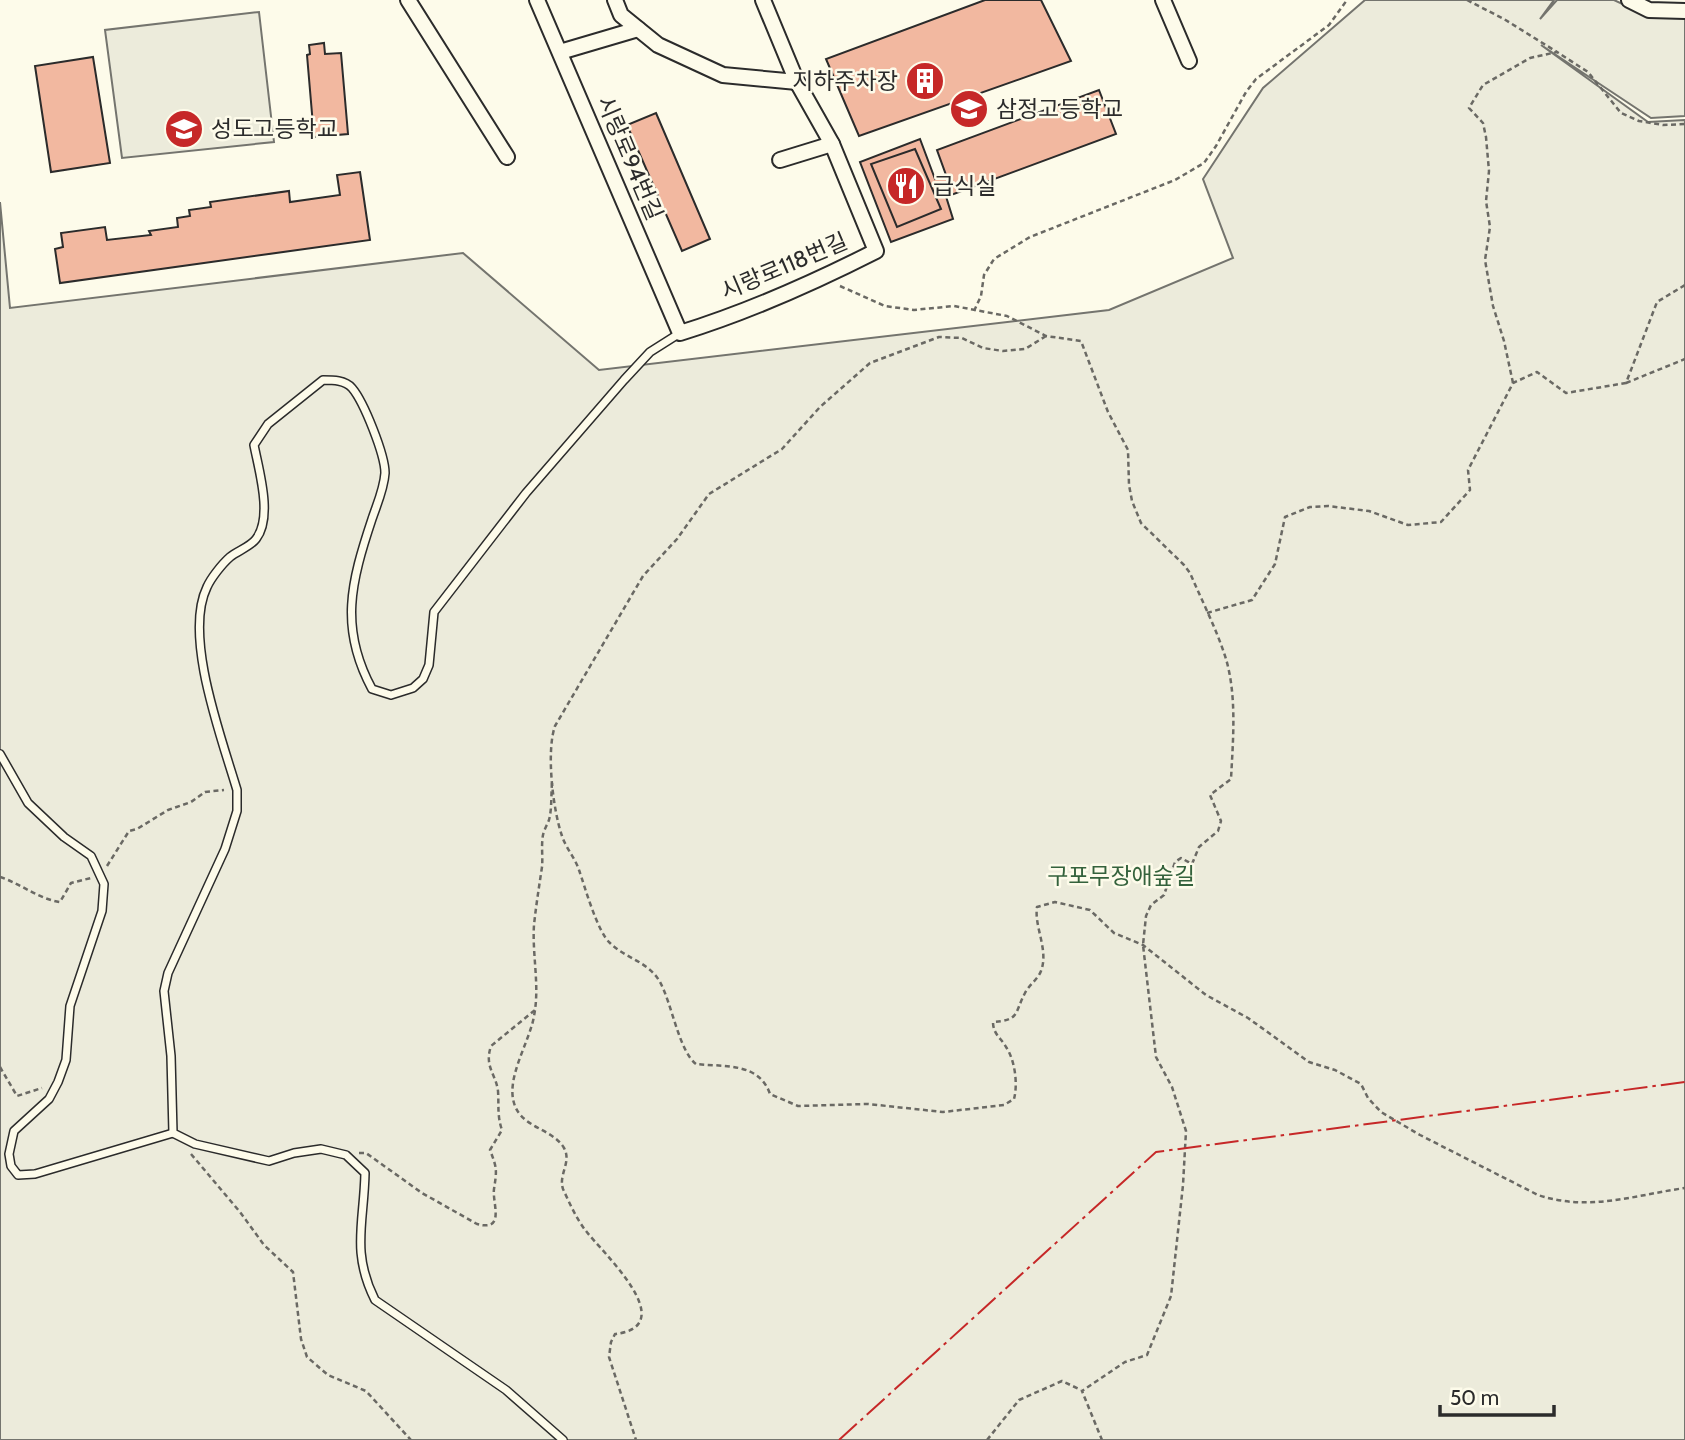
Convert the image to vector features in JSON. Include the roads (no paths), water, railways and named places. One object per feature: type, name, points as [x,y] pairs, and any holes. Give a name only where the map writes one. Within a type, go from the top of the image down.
[{"type":"street","points":[[408,0],[507,157]]},
{"type":"street","name":"시랑로94번길","points":[[537,0],[680,333]]},
{"type":"street","points":[[615,0],[621,15],[658,45],[723,75],[797,82]]},
{"type":"street","name":"시랑로118번길","points":[[680,333],[826,277],[876,251],[832,144],[797,82],[763,0]]},
{"type":"street","points":[[1163,0],[1189,61]]},
{"type":"street","points":[[1629,0],[1649,10],[1685,11]]},
{"type":"street","points":[[560,52],[638,29]]},
{"type":"street","points":[[780,160],[832,144]]},
{"type":"lane","points":[[173,1133],[169,1029],[164,991],[168,973],[225,849],[237,800],[237,790],[201,657],[200,618],[206,587],[229,558],[256,540],[264,521],[262,487],[254,445],[268,424],[323,380],[340,381],[352,388],[368,416],[385,472],[381,493],[355,570],[352,639],[359,665],[372,689],[391,695],[412,688],[423,679],[429,665],[434,611],[526,493],[650,352],[680,333]]},
{"type":"lane","points":[[0,754],[28,803],[64,837],[91,856],[104,884],[102,911],[70,1006],[66,1060],[49,1100],[14,1131],[9,1154],[10,1167],[18,1175],[35,1174],[173,1133],[195,1144],[269,1161],[293,1153],[321,1149],[346,1155],[365,1173],[361,1261],[375,1300],[506,1390],[563,1440]]},
{"type":"place","name":"지하주차장","points":[[925,81]]},
{"type":"place","name":"삼정고등학교","points":[[969,109]]},
{"type":"place","name":"성도고등학교","points":[[184,129]]},
{"type":"place","name":"급식실","points":[[906,186]]},
{"type":"park label","name":"구포무장애숲길","points":[[1121,876]]}]
